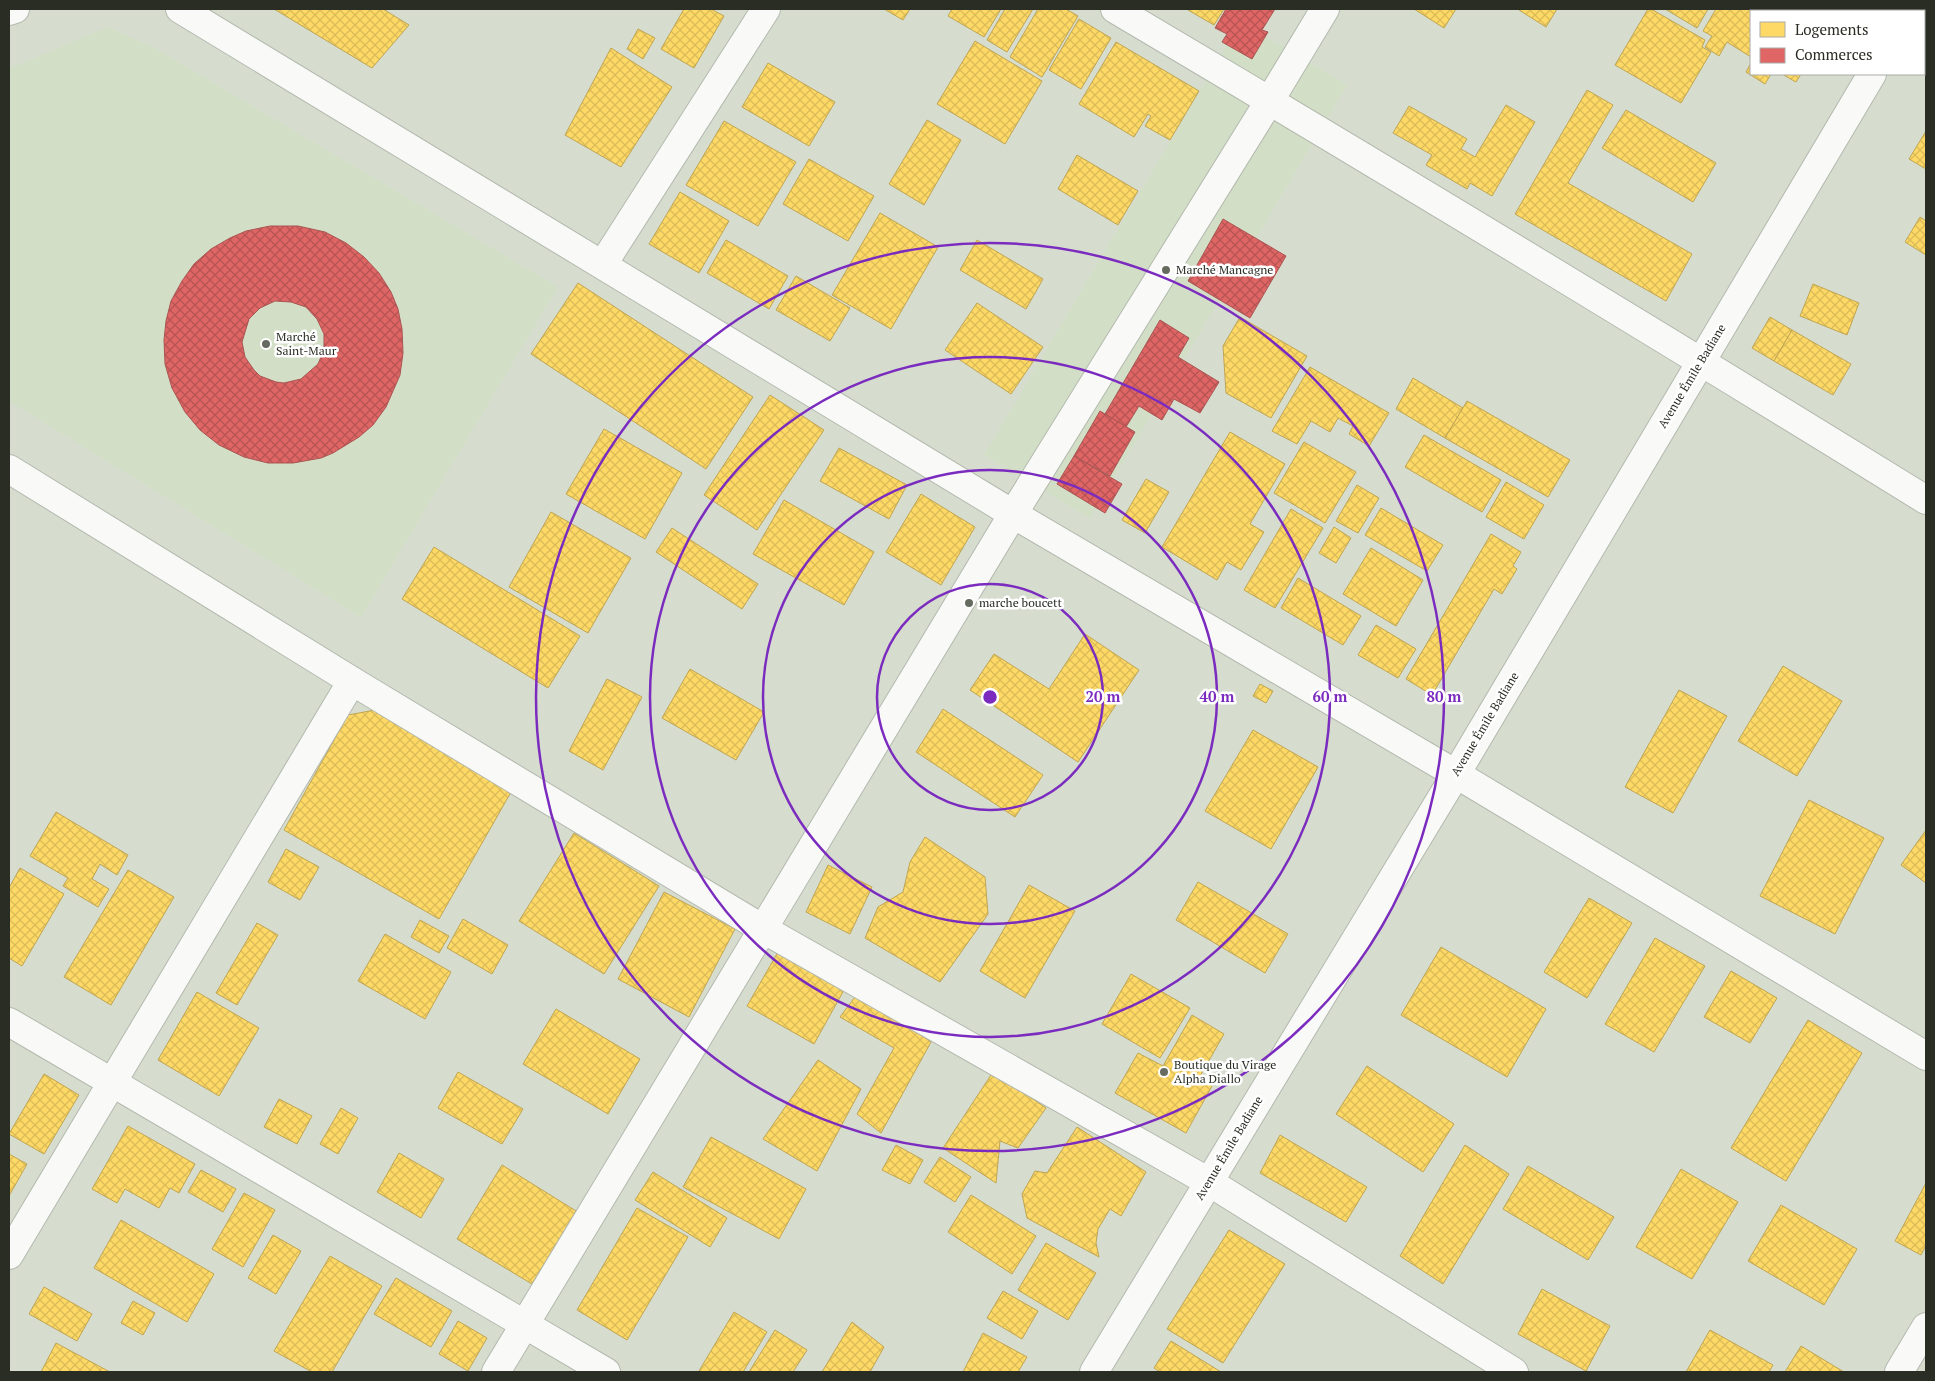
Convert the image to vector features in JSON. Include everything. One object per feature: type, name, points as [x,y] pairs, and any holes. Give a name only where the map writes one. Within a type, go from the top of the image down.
[{"type":"street","points":[[9,11],[15,9]]},
{"type":"street","points":[[180,9],[1013,514],[1456,774],[1926,1056]]},
{"type":"street","points":[[603,264],[766,9]]},
{"type":"street","points":[[1115,9],[1270,100],[1926,500]]},
{"type":"street","points":[[496,1372],[1013,514],[1325,9]]},
{"type":"street","name":"Avenue Émile Badiane","points":[[1094,1372],[1456,774],[1871,75]]},
{"type":"street","points":[[9,469],[352,681],[763,929],[1209,1182],[1514,1372]]},
{"type":"street","points":[[9,1255],[352,681]]},
{"type":"street","points":[[9,1022],[606,1372]]},
{"type":"street","points":[[1899,1372],[1926,1328]]},
{"type":"shaded area","name":"Marché Mancagne","points":[[1241,22],[1347,85],[1090,518],[984,455]]},
{"type":"shaded area","name":"Marché Saint-Maur","points":[[108,27],[156,49],[558,287],[361,617],[9,401],[9,69]]},
{"type":"building: Logements","points":[[274,9],[383,9],[409,25],[372,68]]},
{"type":"building: Logements","points":[[684,9],[711,9],[724,16],[694,68],[661,49]]},
{"type":"building: Logements","points":[[884,9],[910,9],[903,20]]},
{"type":"building: Logements","points":[[952,9],[1001,9],[984,37],[948,16]]},
{"type":"building: Logements","points":[[1005,9],[1033,9],[1007,52],[987,40]]},
{"type":"building: Logements","points":[[1038,9],[1066,9],[1078,16],[1042,77],[1010,57]]},
{"type":"building: Logements","points":[[1189,9],[1224,9],[1214,25]]},
{"type":"building: Logements","points":[[1414,9],[1456,9],[1444,28]]},
{"type":"building: Logements","points":[[1519,9],[1557,9],[1546,27]]},
{"type":"building: Logements","points":[[1648,9],[1705,40],[1702,47],[1711,52],[1681,103],[1615,65]]},
{"type":"building: Logements","points":[[1665,9],[1708,9],[1697,28]]},
{"type":"building: Logements","points":[[1716,9],[1800,10],[1750,10],[1750,56],[1727,42],[1719,56],[1705,47],[1712,36],[1703,31]]},
{"type":"building: Logements","points":[[1809,9],[1843,9],[1842,10]]},
{"type":"building: Logements","points":[[1079,19],[1111,38],[1081,89],[1049,70]]},
{"type":"building: Logements","points":[[638,29],[655,38],[643,59],[627,49]]},
{"type":"building: Logements","points":[[975,41],[1042,81],[1005,144],[937,104]]},
{"type":"building: Logements","points":[[1116,42],[1199,91],[1170,140],[1145,126],[1151,116],[1148,114],[1134,137],[1079,104]]},
{"type":"building: Logements","points":[[611,48],[672,87],[621,167],[565,135]]},
{"type":"building: Logements","points":[[768,63],[835,102],[809,146],[742,107]]},
{"type":"building: Logements","points":[[1750,65],[1750,75],[1746,72]]},
{"type":"building: Logements","points":[[1751,75],[1770,75],[1765,84]]},
{"type":"building: Logements","points":[[1784,75],[1800,75],[1796,82]]},
{"type":"building: Logements","points":[[1587,90],[1613,105],[1568,183],[1692,254],[1666,301],[1515,214]]},
{"type":"building: Logements","points":[[1506,105],[1535,122],[1492,196],[1470,183],[1467,189],[1426,165],[1432,155],[1393,133],[1409,106],[1467,139],[1461,149],[1475,157]]},
{"type":"building: Logements","points":[[1626,110],[1716,163],[1693,202],[1602,148]]},
{"type":"building: Logements","points":[[927,120],[961,140],[924,205],[889,184]]},
{"type":"building: Logements","points":[[724,121],[796,162],[758,226],[686,185]]},
{"type":"building: Logements","points":[[1926,131],[1926,169],[1909,159]]},
{"type":"building: Logements","points":[[1077,155],[1138,191],[1118,225],[1058,189]]},
{"type":"building: Logements","points":[[809,159],[874,196],[848,241],[783,204]]},
{"type":"building: Logements","points":[[680,192],[729,221],[699,273],[649,244]]},
{"type":"building: Logements","points":[[880,213],[938,247],[891,329],[832,295]]},
{"type":"building: Logements","points":[[1920,217],[1926,221],[1926,255],[1905,242]]},
{"type":"building: Logements","points":[[726,240],[788,276],[769,309],[707,273]]},
{"type":"building: Logements","points":[[977,240],[1043,279],[1026,309],[960,270]]},
{"type":"building: Logements","points":[[796,276],[850,308],[830,341],[776,310]]},
{"type":"building: Logements","points":[[578,283],[753,397],[706,469],[531,354]]},
{"type":"building: Logements","points":[[1813,284],[1859,303],[1847,335],[1800,316]]},
{"type":"building: Logements","points":[[977,303],[1043,347],[1011,394],[945,350]]},
{"type":"building: Logements","points":[[1240,317],[1307,356],[1271,418],[1226,393],[1223,346]]},
{"type":"building: Logements","points":[[1770,317],[1792,330],[1774,361],[1752,348]]},
{"type":"building: Logements","points":[[1792,330],[1851,364],[1833,395],[1774,361]]},
{"type":"building: Logements","points":[[1310,367],[1389,413],[1369,446],[1349,434],[1353,426],[1338,418],[1330,432],[1311,421],[1297,444],[1272,431]]},
{"type":"building: Logements","points":[[1413,378],[1463,408],[1445,438],[1396,409]]},
{"type":"building: Logements","points":[[770,395],[824,430],[757,530],[704,495]]},
{"type":"building: Logements","points":[[1467,401],[1570,460],[1548,497],[1445,438]]},
{"type":"building: Logements","points":[[604,429],[682,473],[645,539],[566,494]]},
{"type":"building: Logements","points":[[1230,432],[1285,464],[1250,524],[1264,532],[1241,570],[1227,562],[1217,580],[1162,547]]},
{"type":"building: Logements","points":[[1424,435],[1501,480],[1482,512],[1405,467]]},
{"type":"building: Logements","points":[[1304,442],[1356,472],[1325,523],[1274,493]]},
{"type":"building: Logements","points":[[839,448],[907,485],[889,519],[820,481]]},
{"type":"building: Logements","points":[[1146,479],[1169,492],[1145,533],[1122,520]]},
{"type":"building: Logements","points":[[1506,482],[1544,505],[1524,539],[1486,517]]},
{"type":"building: Logements","points":[[1357,485],[1379,498],[1358,533],[1336,521]]},
{"type":"building: Logements","points":[[921,494],[975,527],[941,585],[886,552]]},
{"type":"building: Logements","points":[[784,500],[874,552],[844,605],[753,554]]},
{"type":"building: Logements","points":[[1381,508],[1443,545],[1427,571],[1365,535]]},
{"type":"building: Logements","points":[[1291,509],[1323,528],[1275,608],[1244,590]]},
{"type":"building: Logements","points":[[551,512],[631,558],[588,633],[509,587]]},
{"type":"building: Logements","points":[[1334,527],[1351,538],[1336,563],[1319,553]]},
{"type":"building: Logements","points":[[672,528],[758,584],[742,609],[656,552]]},
{"type":"building: Logements","points":[[1491,534],[1521,552],[1513,566],[1517,569],[1502,594],[1494,589],[1432,695],[1406,679]]},
{"type":"building: Logements","points":[[434,547],[580,636],[548,688],[402,599]]},
{"type":"building: Logements","points":[[1371,548],[1423,580],[1396,626],[1343,594]]},
{"type":"building: Logements","points":[[1298,578],[1361,616],[1343,645],[1281,608]]},
{"type":"building: Logements","points":[[1376,625],[1416,649],[1398,678],[1358,655]]},
{"type":"building: Logements","points":[[1085,634],[1139,670],[1078,762],[970,690],[994,654],[1049,689]]},
{"type":"building: Logements","points":[[1783,666],[1842,701],[1797,776],[1738,741]]},
{"type":"building: Logements","points":[[690,669],[764,712],[736,760],[662,718]]},
{"type":"building: Logements","points":[[607,679],[642,697],[603,770],[569,751]]},
{"type":"building: Logements","points":[[1260,684],[1273,691],[1266,703],[1253,696]]},
{"type":"building: Logements","points":[[1679,690],[1727,716],[1673,813],[1625,787]]},
{"type":"building: Logements","points":[[943,709],[1043,775],[1015,817],[916,752]]},
{"type":"building: Logements","points":[[375,710],[511,792],[439,919],[284,830],[348,715]]},
{"type":"building: Logements","points":[[1253,730],[1318,767],[1271,849],[1205,811]]},
{"type":"building: Logements","points":[[1809,800],[1884,838],[1835,934],[1760,896]]},
{"type":"building: Logements","points":[[56,812],[128,855],[117,875],[100,864],[92,879],[109,889],[98,907],[63,886],[68,878],[30,856]]},
{"type":"building: Logements","points":[[1926,830],[1926,883],[1901,865]]},
{"type":"building: Logements","points":[[574,833],[659,886],[604,974],[519,921]]},
{"type":"building: Logements","points":[[925,837],[985,877],[988,914],[940,982],[865,938],[878,907],[903,892],[910,862]]},
{"type":"building: Logements","points":[[286,849],[319,867],[300,900],[268,882]]},
{"type":"building: Logements","points":[[828,865],[872,887],[850,934],[806,912]]},
{"type":"building: Logements","points":[[20,868],[64,894],[22,966],[9,958],[9,888]]},
{"type":"building: Logements","points":[[128,870],[174,897],[111,1005],[64,977]]},
{"type":"building: Logements","points":[[1198,882],[1288,934],[1265,973],[1176,920]]},
{"type":"building: Logements","points":[[1029,885],[1075,911],[1025,998],[980,971]]},
{"type":"building: Logements","points":[[664,892],[735,929],[689,1017],[618,979]]},
{"type":"building: Logements","points":[[1589,898],[1632,923],[1587,998],[1544,972]]},
{"type":"building: Logements","points":[[463,919],[508,945],[492,974],[447,948]]},
{"type":"building: Logements","points":[[420,920],[449,936],[439,953],[411,937]]},
{"type":"building: Logements","points":[[257,923],[278,935],[237,1005],[216,993]]},
{"type":"building: Logements","points":[[385,934],[451,972],[425,1019],[358,981]]},
{"type":"building: Logements","points":[[1655,938],[1705,966],[1654,1052],[1605,1024]]},
{"type":"building: Logements","points":[[1441,947],[1546,1009],[1507,1077],[1401,1015]]},
{"type":"building: Logements","points":[[778,952],[844,990],[814,1044],[747,1006]]},
{"type":"building: Logements","points":[[1731,971],[1777,998],[1750,1043],[1704,1017]]},
{"type":"building: Logements","points":[[1131,974],[1190,1008],[1160,1058],[1102,1024]]},
{"type":"building: Logements","points":[[197,992],[259,1028],[219,1096],[158,1060]]},
{"type":"building: Logements","points":[[858,993],[931,1042],[881,1133],[857,1114],[894,1048],[840,1017]]},
{"type":"building: Logements","points":[[556,1009],[640,1059],[608,1114],[523,1064]]},
{"type":"building: Logements","name":"Boutique du Virage Alpha Diallo","points":[[1192,1015],[1224,1034],[1199,1078],[1212,1086],[1186,1133],[1115,1093],[1138,1053],[1163,1066]]},
{"type":"building: Logements","points":[[1808,1020],[1862,1053],[1786,1181],[1731,1148]]},
{"type":"building: Logements","points":[[818,1060],[861,1089],[817,1171],[763,1139]]},
{"type":"building: Logements","points":[[1367,1066],[1454,1124],[1423,1172],[1336,1114]]},
{"type":"building: Logements","points":[[458,1072],[523,1109],[502,1144],[438,1108]]},
{"type":"building: Logements","points":[[993,1072],[1046,1108],[1018,1148],[1000,1141],[996,1183],[943,1148]]},
{"type":"building: Logements","points":[[44,1074],[79,1095],[44,1154],[9,1134]]},
{"type":"building: Logements","points":[[279,1099],[312,1116],[297,1144],[264,1127]]},
{"type":"building: Logements","points":[[341,1108],[358,1118],[338,1154],[320,1144]]},
{"type":"building: Logements","points":[[128,1126],[195,1164],[179,1193],[170,1188],[159,1208],[125,1189],[117,1203],[92,1189]]},
{"type":"building: Logements","points":[[1077,1127],[1146,1172],[1121,1216],[1110,1209],[1098,1229],[1096,1243],[1099,1257],[1027,1218],[1022,1194],[1035,1171],[1047,1173]]},
{"type":"building: Logements","points":[[1280,1135],[1367,1187],[1346,1222],[1260,1173]]},
{"type":"building: Logements","points":[[711,1137],[806,1189],[779,1239],[683,1187]]},
{"type":"building: Logements","points":[[896,1145],[923,1160],[910,1184],[882,1170]]},
{"type":"building: Logements","points":[[1465,1145],[1509,1174],[1443,1284],[1400,1256]]},
{"type":"building: Logements","points":[[399,1153],[444,1179],[421,1218],[377,1192]]},
{"type":"building: Logements","points":[[9,1154],[27,1164],[9,1196]]},
{"type":"building: Logements","points":[[940,1157],[971,1177],[955,1202],[924,1182]]},
{"type":"building: Logements","points":[[502,1165],[576,1211],[532,1284],[457,1239]]},
{"type":"building: Logements","points":[[1528,1166],[1614,1217],[1588,1260],[1503,1209]]},
{"type":"building: Logements","points":[[1681,1169],[1738,1202],[1692,1279],[1636,1247]]},
{"type":"building: Logements","points":[[201,1170],[236,1189],[223,1212],[188,1192]]},
{"type":"building: Logements","points":[[653,1172],[727,1218],[710,1247],[635,1200]]},
{"type":"building: Logements","points":[[1926,1183],[1926,1245],[1921,1255],[1895,1241]]},
{"type":"building: Logements","points":[[244,1193],[275,1210],[243,1267],[212,1249]]},
{"type":"building: Logements","points":[[971,1195],[1036,1236],[1012,1274],[948,1232]]},
{"type":"building: Logements","points":[[1781,1205],[1857,1249],[1824,1305],[1748,1261]]},
{"type":"building: Logements","points":[[637,1208],[688,1237],[627,1340],[577,1310]]},
{"type":"building: Logements","points":[[121,1220],[214,1274],[187,1322],[94,1268]]},
{"type":"building: Logements","points":[[1229,1230],[1285,1264],[1223,1363],[1167,1329]]},
{"type":"building: Logements","points":[[273,1235],[301,1251],[276,1294],[248,1278]]},
{"type":"building: Logements","points":[[1046,1243],[1096,1273],[1068,1320],[1018,1290]]},
{"type":"building: Logements","points":[[330,1256],[382,1286],[332,1372],[312,1372],[274,1351]]},
{"type":"building: Logements","points":[[396,1278],[452,1311],[431,1347],[374,1314]]},
{"type":"building: Logements","points":[[44,1287],[92,1314],[77,1341],[29,1314]]},
{"type":"building: Logements","points":[[1542,1289],[1610,1326],[1586,1371],[1518,1334]]},
{"type":"building: Logements","points":[[1003,1291],[1038,1311],[1022,1339],[987,1318]]},
{"type":"building: Logements","points":[[133,1301],[155,1313],[143,1335],[121,1323]]},
{"type":"building: Logements","points":[[734,1312],[767,1332],[743,1372],[699,1371]]},
{"type":"building: Logements","points":[[458,1321],[487,1338],[468,1371],[439,1354]]},
{"type":"building: Logements","points":[[852,1322],[884,1347],[870,1372],[822,1372]]},
{"type":"building: Logements","points":[[775,1330],[807,1350],[793,1372],[749,1372]]},
{"type":"building: Logements","points":[[1710,1330],[1773,1365],[1769,1372],[1686,1372]]},
{"type":"building: Logements","points":[[983,1333],[1027,1357],[1018,1372],[963,1372]]},
{"type":"building: Logements","points":[[1171,1341],[1221,1372],[1160,1372],[1154,1368]]},
{"type":"building: Logements","points":[[56,1343],[110,1372],[41,1372]]},
{"type":"building: Logements","points":[[1801,1346],[1844,1372],[1785,1372]]},
{"type":"building: Commerces","points":[[1226,9],[1275,9],[1262,30],[1268,32],[1252,59],[1222,42],[1227,34],[1215,28]]},
{"type":"building: Commerces","points":[[1223,219],[1286,256],[1250,318],[1188,281]]},
{"type":"building: Commerces","points":[[270,226],[298,226],[325,232],[346,243],[364,257],[379,273],[391,292],[398,309],[402,329],[403,353],[400,375],[386,407],[373,425],[359,437],[321,458],[293,463],[268,463],[244,457],[219,445],[200,430],[185,412],[172,388],[165,364],[164,340],[171,301],[194,264],[211,249],[246,231]],"holes":[[[275,301],[291,302],[306,307],[317,319],[324,334],[324,350],[318,364],[301,379],[284,383],[276,382],[260,376],[254,370],[245,357],[242,342],[249,319],[260,308]]]},
{"type":"building: Commerces","points":[[1160,320],[1189,338],[1178,357],[1219,382],[1200,413],[1174,399],[1162,420],[1139,406],[1126,427],[1105,414]]},
{"type":"building: Commerces","points":[[1100,411],[1135,432],[1110,476],[1074,456]]},
{"type":"building: Commerces","points":[[1074,456],[1122,484],[1105,513],[1057,484]]},
{"type":"place","name":"Marché Mancagne","points":[[1166,270]]},
{"type":"place","name":"Marché Saint-Maur","points":[[266,344]]},
{"type":"place","name":"marche boucett","points":[[969,603]]},
{"type":"place","name":"Boutique du Virage Alpha Diallo","points":[[1164,1072]]}]
